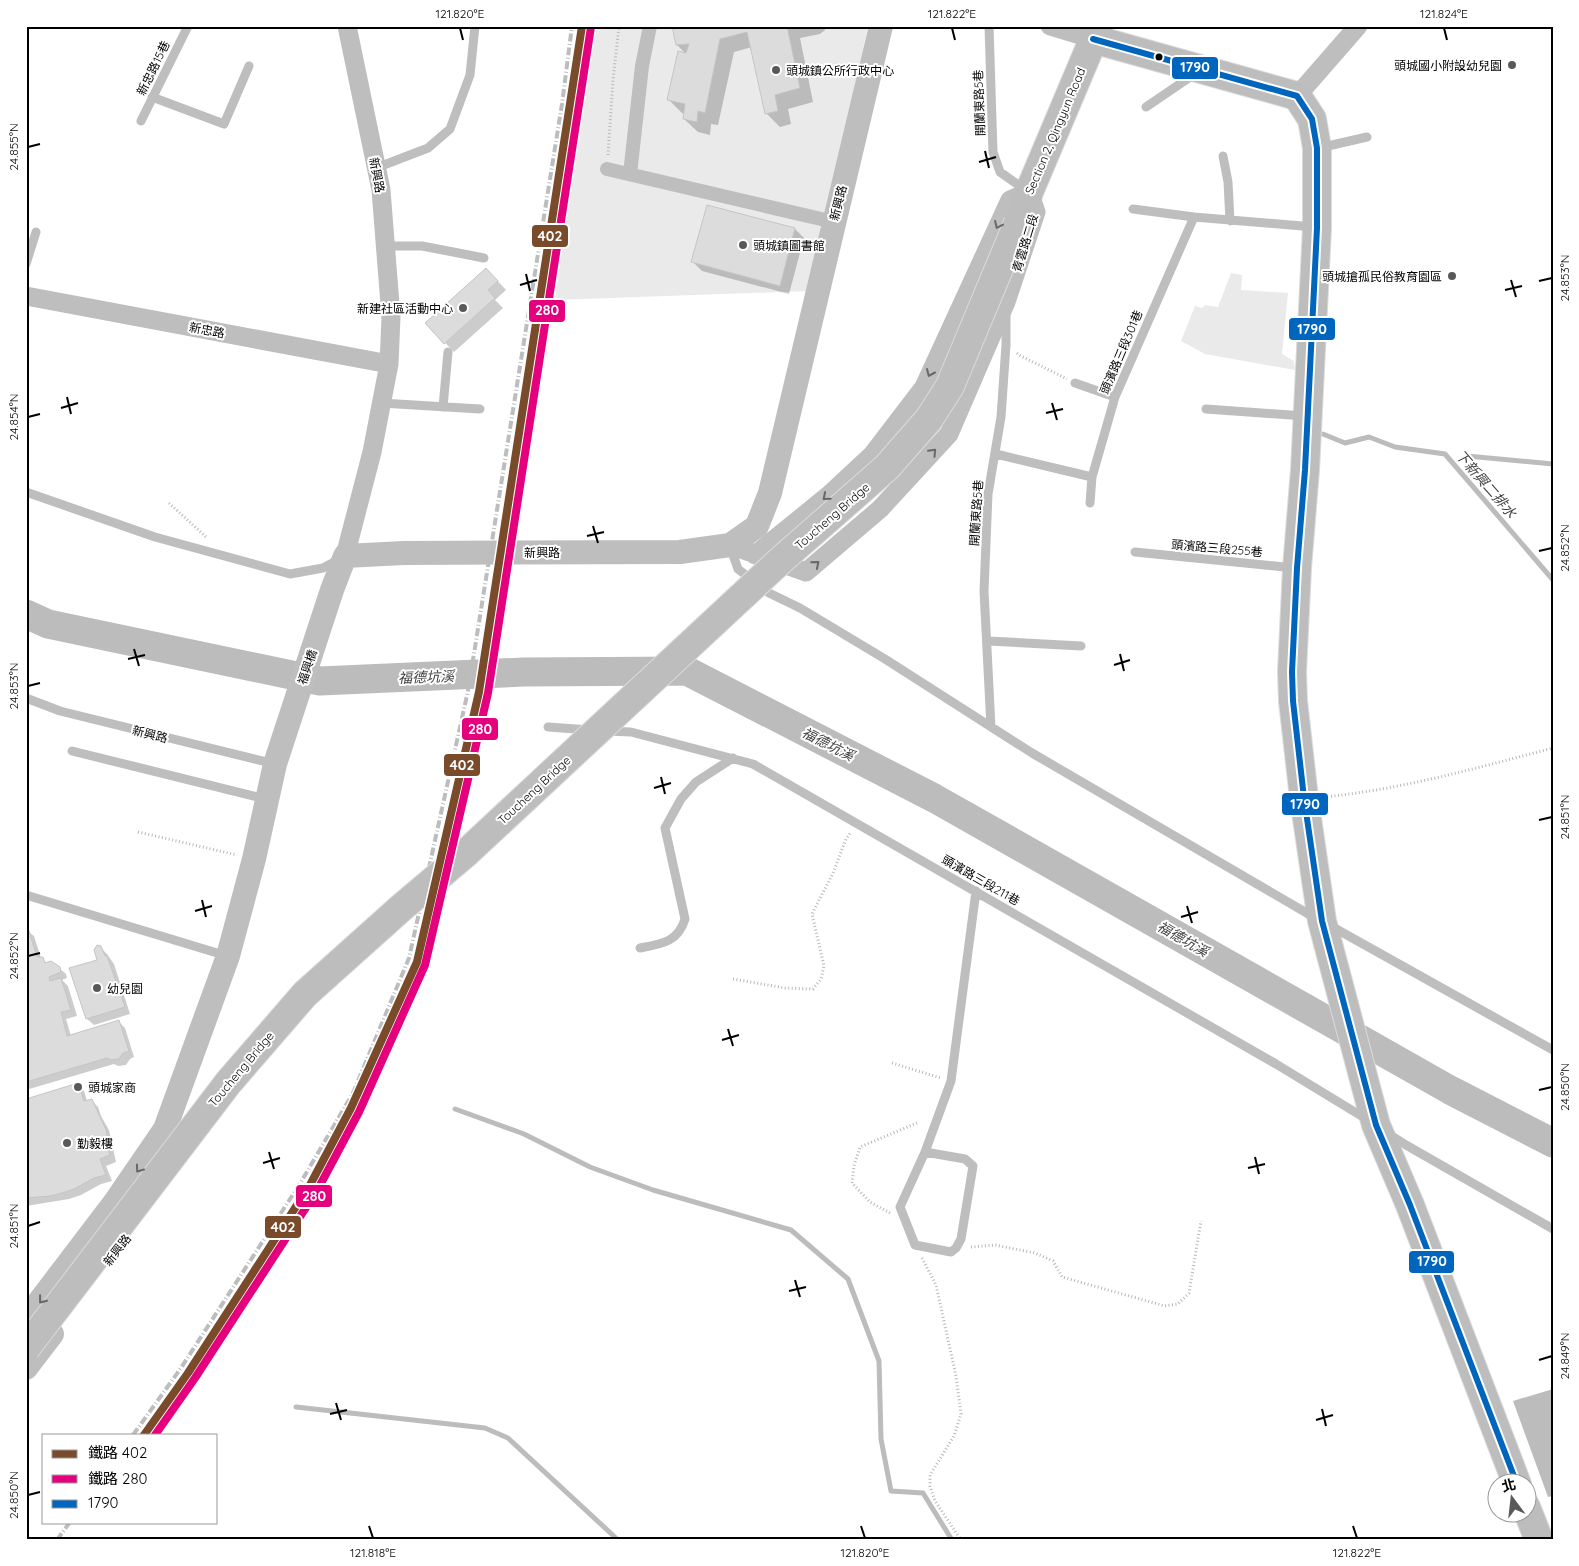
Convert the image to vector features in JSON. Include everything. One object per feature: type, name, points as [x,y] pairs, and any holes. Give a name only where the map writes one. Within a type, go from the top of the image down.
[{"type":"main road","name":"Section 2, Qingyun Road","points":[[1018,223],[1029,192],[1096,33]]},
{"type":"main road","points":[[1096,33],[1200,70],[1297,96],[1312,119],[1317,148],[1317,228],[1305,470],[1297,568],[1292,672],[1293,701],[1304,798],[1322,921],[1376,1125],[1410,1205],[1513,1474]]},
{"type":"main road","name":"Toucheng Bridge","points":[[26,1348],[228,1083],[305,994],[466,853],[774,566],[887,467],[929,419],[950,386],[1018,223]]},
{"type":"main road","points":[[1533,1524],[1540,1540]]},
{"type":"street","name":"新興路","points":[[347,26],[381,190],[390,317],[389,364],[372,452],[345,556],[404,553],[680,552],[730,546],[757,526],[770,493],[881,26]]},
{"type":"street","points":[[630,174],[642,66],[650,26]]},
{"type":"street","points":[[1050,26],[1096,33]]},
{"type":"street","points":[[1297,96],[1358,26]]},
{"type":"street","points":[[607,169],[834,222]]},
{"type":"street","name":"青雲路二段","points":[[730,546],[755,555],[806,572],[880,508],[949,434],[1006,302],[1036,212],[1029,192],[1010,200],[924,387],[872,455],[828,495],[755,555]]},
{"type":"street","name":"新忠路","points":[[26,296],[389,364]]},
{"type":"street","name":"福興橋","points":[[279,754],[332,590],[345,556]]},
{"type":"street","points":[[26,1319],[115,1202],[165,1129],[228,956],[279,754]]},
{"type":"street","name":"新興路","points":[[26,1368],[183,1161],[165,1129]]},
{"type":"lane","name":"新忠路15巷","points":[[141,121],[188,26]]},
{"type":"lane","points":[[376,168],[428,148],[450,129],[470,75],[476,26]]},
{"type":"lane","name":"開蘭東路5巷","points":[[989,26],[993,152],[1000,172],[1029,192]]},
{"type":"lane","points":[[152,97],[224,124],[248,66]]},
{"type":"lane","points":[[1146,107],[1200,70]]},
{"type":"lane","points":[[1317,148],[1367,137]]},
{"type":"lane","points":[[1224,156],[1228,182],[1230,221]]},
{"type":"lane","points":[[1133,209],[1230,221],[1317,228]]},
{"type":"lane","name":"頭濱路三段301巷","points":[[1090,502],[1092,477],[1114,397],[1194,217]]},
{"type":"lane","points":[[26,264],[36,232]]},
{"type":"lane","points":[[385,246],[422,246],[484,258]]},
{"type":"lane","name":"開蘭東路5巷","points":[[991,727],[984,581],[988,494],[1001,417],[1006,345],[1006,302]]},
{"type":"lane","points":[[443,407],[448,352]]},
{"type":"lane","points":[[1075,382],[1114,397]]},
{"type":"lane","points":[[381,403],[480,409]]},
{"type":"lane","points":[[1206,410],[1307,416]]},
{"type":"lane","points":[[996,454],[1092,477]]},
{"type":"lane","points":[[26,492],[155,538],[290,574],[323,568],[345,556]]},
{"type":"lane","points":[[730,546],[738,569],[769,593],[800,608],[885,659],[991,727],[1116,803],[1553,1050]]},
{"type":"lane","name":"頭濱路三段255巷","points":[[1135,552],[1297,568]]},
{"type":"lane","points":[[988,641],[1081,646]]},
{"type":"lane","name":"新興路","points":[[26,698],[60,712],[279,754]]},
{"type":"lane","name":"頭濱路三段211巷","points":[[548,727],[631,732],[753,764],[856,824],[976,890],[1276,1064],[1406,1145],[1553,1229]]},
{"type":"lane","points":[[72,751],[269,799]]},
{"type":"lane","points":[[640,948],[667,943],[682,929],[685,919],[665,828],[682,799],[696,782],[733,758]]},
{"type":"lane","points":[[925,1152],[965,1159],[973,1166],[961,1239],[956,1248],[951,1252],[915,1245],[900,1207],[925,1152],[951,1081],[976,890]]},
{"type":"lane","points":[[26,895],[228,956]]},
{"type":"path","points":[[607,169],[619,26]]},
{"type":"path","points":[[1015,348],[1018,355],[1075,382]]},
{"type":"path","points":[[170,503],[195,528],[230,558]]},
{"type":"path","points":[[1304,798],[1360,793],[1414,784],[1553,748]]},
{"type":"path","points":[[733,979],[785,988],[812,989],[821,979],[824,966],[812,914],[832,874],[846,839],[856,824]]},
{"type":"path","points":[[138,832],[254,859]]},
{"type":"path","points":[[892,1063],[951,1081]]},
{"type":"path","points":[[906,1222],[870,1202],[852,1183],[854,1166],[860,1147],[917,1123]]},
{"type":"path","points":[[956,1248],[995,1245],[1035,1253],[1053,1261],[1062,1276],[1165,1306],[1178,1304],[1189,1293],[1201,1221]]},
{"type":"path","points":[[915,1245],[936,1285],[956,1376],[961,1414],[954,1436],[930,1475],[930,1486],[935,1502],[961,1540]]},
{"type":"shaded area","points":[[591,26],[868,26],[810,291],[555,300]]},
{"type":"shaded area","points":[[1231,273],[1242,275],[1241,290],[1288,293],[1282,354],[1294,361],[1295,370],[1205,354],[1181,341],[1195,306],[1202,308],[1205,305],[1218,307]]},
{"type":"shaded area","points":[[1553,1389],[1553,1496],[1548,1497],[1513,1401]]},
{"type":"building","name":"頭城鎮公所行政中心","points":[[672,26],[787,26],[800,88],[775,95],[778,111],[765,114],[747,32],[720,39],[705,113],[698,111],[697,122],[683,119],[685,104],[667,100],[678,51],[686,53],[689,44],[676,45]]},
{"type":"building","name":"頭城鎮圖書館","points":[[707,205],[795,228],[780,286],[691,262]]},
{"type":"building","name":"新建社區活動中心","points":[[486,268],[498,281],[488,290],[495,298],[444,344],[425,323]]},
{"type":"building","points":[[28,928],[37,957],[43,957],[45,963],[51,961],[60,967],[61,972],[49,977],[50,981],[61,978],[71,1010],[61,1012],[67,1036],[119,1020],[129,1051],[123,1053],[119,1059],[111,1060],[107,1058],[26,1082],[26,929]]},
{"type":"building","name":"幼兒園","points":[[97,945],[101,946],[105,956],[107,956],[125,1007],[86,1019],[69,968],[97,960],[94,950]]},
{"type":"building","name":"勤毅樓","points":[[78,1083],[84,1101],[92,1099],[106,1130],[107,1146],[110,1155],[100,1159],[106,1175],[94,1178],[62,1193],[26,1198],[26,1099]]},
{"type":"waterway","name":"下新興二排水","points":[[1323,434],[1345,443],[1369,437],[1395,447],[1445,454],[1553,580]]},
{"type":"waterway","points":[[1467,456],[1553,464]]},
{"type":"waterway","name":"福德坑溪","points":[[26,614],[48,624],[320,681],[524,672],[687,671],[934,798],[1450,1090],[1553,1143]]},
{"type":"waterway","points":[[455,1109],[524,1134],[590,1167],[653,1190],[791,1230],[848,1279],[879,1361],[881,1439],[891,1491],[923,1493],[952,1540]]},
{"type":"waterway","points":[[296,1407],[485,1428],[508,1438],[618,1540]]},
{"type":"railway","points":[[134,1434],[181,1368],[301,1182],[353,1093],[409,958],[468,691],[562,104],[572,26]]},
{"type":"railway","points":[[57,1540],[69,1524]]},
{"type":"rail line","name":"402","points":[[145,1434],[188,1373],[310,1185],[351,1108],[417,962],[479,692],[582,26]]},
{"type":"rail line","name":"280","points":[[156,1434],[195,1378],[318,1189],[359,1112],[425,965],[488,693],[591,27]]},
{"type":"transit line","name":"1790","points":[[1093,39],[1297,96]]},
{"type":"transit line","name":"1790","points":[[1297,96],[1312,119],[1317,148],[1317,228],[1305,470],[1297,568],[1292,672],[1293,701],[1304,798],[1322,921],[1376,1125],[1410,1205],[1513,1474]]},
{"type":"place","name":"頭城國小附設幼兒園","points":[[1512,65]]},
{"type":"place","name":"頭城鎮公所行政中心","points":[[776,70]]},
{"type":"place","name":"頭城鎮圖書館","points":[[743,245]]},
{"type":"place","name":"頭城搶孤民俗教育園區","points":[[1452,276]]},
{"type":"place","name":"新建社區活動中心","points":[[463,308]]},
{"type":"place","name":"幼兒園","points":[[97,988]]},
{"type":"place","name":"頭城家商","points":[[78,1087]]},
{"type":"place","name":"勤毅樓","points":[[67,1143]]}]
